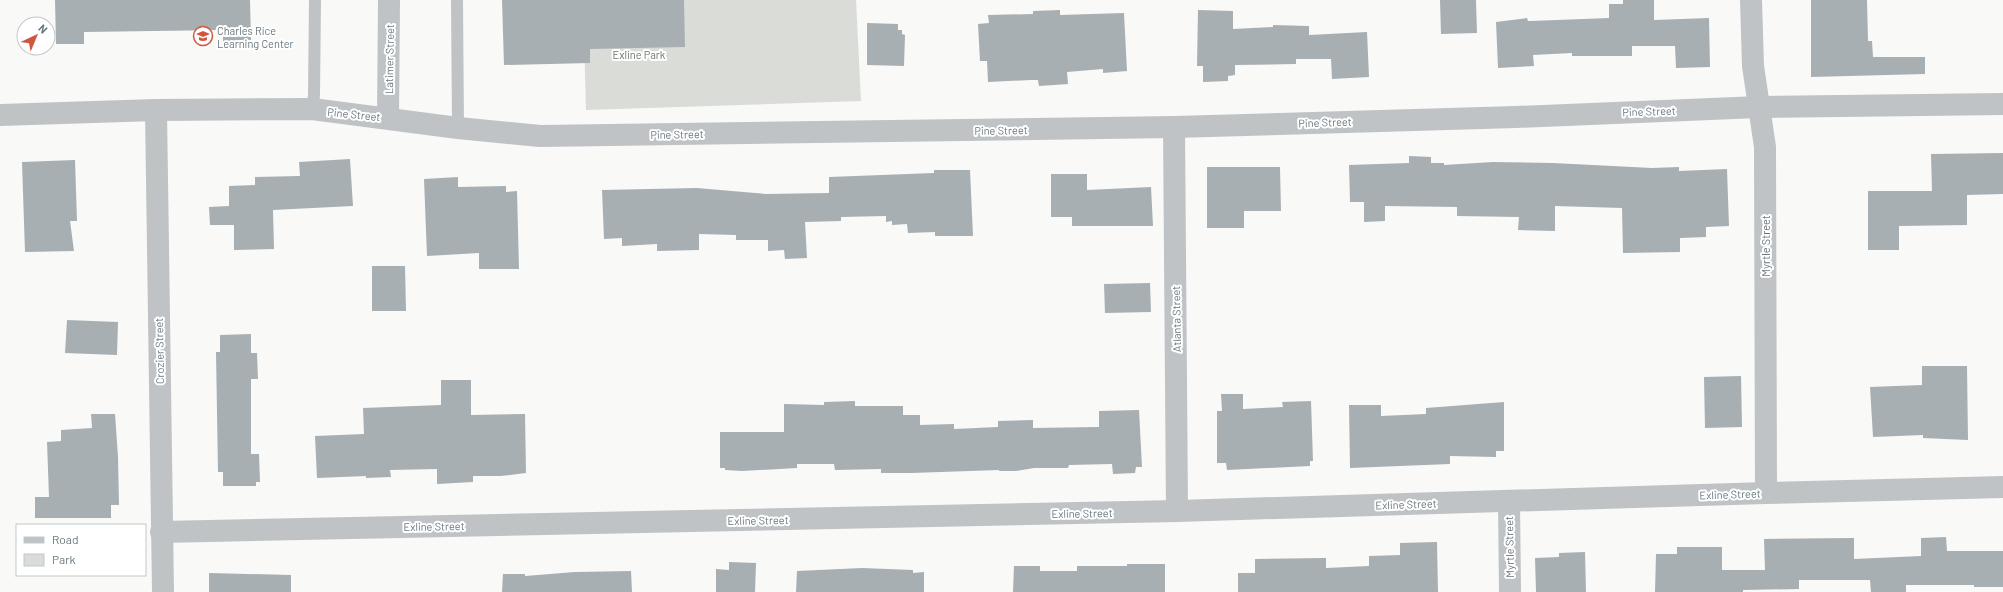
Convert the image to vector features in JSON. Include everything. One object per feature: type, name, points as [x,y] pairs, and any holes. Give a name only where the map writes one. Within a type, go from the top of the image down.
[{"type":"street","name":"Latimer Street","points":[[388,117],[389,0]]},
{"type":"street","name":"Myrtle Street","points":[[1751,0],[1753,66],[1765,147],[1766,493]]},
{"type":"street","name":"Pine Street","points":[[0,115],[156,110],[312,109],[388,117],[458,128],[540,136],[1174,127],[1516,117],[1759,107],[2003,104]]},
{"type":"street","name":"Crozier Street","points":[[156,110],[163,592]]},
{"type":"street","name":"Atlanta Street","points":[[1174,127],[1178,511]]},
{"type":"street","name":"Exline Street","points":[[161,532],[1178,511],[2003,487]]},
{"type":"street","name":"Myrtle Street","points":[[1509,501],[1510,592]]},
{"type":"lane","points":[[312,109],[314,95],[315,0]]},
{"type":"lane","points":[[457,0],[458,128]]},
{"type":"green space","name":"Exline Park","points":[[583,0],[856,0],[861,101],[586,110]]},
{"type":"building","points":[[55,0],[250,0],[251,42],[223,42],[223,30],[84,32],[84,44],[56,44]]},
{"type":"building","points":[[502,0],[684,0],[685,47],[590,49],[590,63],[504,65]]},
{"type":"building","points":[[1440,0],[1476,0],[1477,33],[1441,34]]},
{"type":"building","points":[[1623,0],[1654,0],[1654,20],[1709,18],[1710,67],[1676,68],[1675,46],[1632,46],[1632,56],[1572,56],[1572,53],[1533,55],[1534,66],[1498,68],[1496,22],[1527,18],[1528,21],[1531,21],[1609,18],[1609,4],[1623,4]]},
{"type":"building","points":[[1811,0],[1867,0],[1868,41],[1872,41],[1873,57],[1925,57],[1925,74],[1811,77]]},
{"type":"building","points":[[1060,10],[1060,15],[1124,13],[1127,71],[1103,73],[1103,69],[1067,72],[1068,84],[1039,86],[1038,80],[988,82],[987,61],[980,61],[978,24],[989,23],[988,15],[1033,14],[1033,11]]},
{"type":"building","points":[[1198,10],[1233,11],[1233,29],[1273,27],[1273,25],[1309,26],[1309,35],[1367,32],[1369,77],[1332,79],[1331,59],[1296,59],[1296,64],[1235,65],[1235,75],[1228,76],[1228,81],[1203,82],[1203,66],[1197,66]]},
{"type":"building","points":[[867,23],[898,24],[898,30],[902,30],[902,34],[905,35],[904,66],[867,65]]},
{"type":"building","points":[[2003,153],[2003,194],[1967,195],[1967,225],[1899,226],[1899,250],[1868,250],[1868,191],[1932,191],[1931,154]]},
{"type":"building","points":[[1409,156],[1431,157],[1431,163],[1444,163],[1444,165],[1493,162],[1553,163],[1652,168],[1679,167],[1679,171],[1727,169],[1729,226],[1706,227],[1706,237],[1680,238],[1680,252],[1623,253],[1622,208],[1555,206],[1555,231],[1518,230],[1519,217],[1457,216],[1457,207],[1385,206],[1385,221],[1364,222],[1364,202],[1350,202],[1349,165],[1409,163]]},
{"type":"building","points":[[350,159],[353,206],[273,210],[274,249],[234,250],[234,225],[210,225],[209,207],[229,206],[229,186],[255,185],[255,177],[300,176],[299,162]]},
{"type":"building","points":[[75,160],[77,221],[70,221],[74,251],[25,252],[22,162]]},
{"type":"building","points":[[1207,167],[1280,167],[1281,211],[1244,211],[1244,228],[1207,228]]},
{"type":"building","points":[[934,170],[970,170],[973,236],[935,236],[935,232],[908,233],[907,224],[892,225],[892,221],[886,222],[886,216],[841,217],[841,221],[805,222],[807,258],[785,259],[784,250],[768,251],[768,240],[736,240],[736,235],[699,234],[699,250],[657,251],[657,244],[622,246],[622,238],[604,239],[602,190],[697,188],[766,194],[829,193],[829,177],[934,173]]},
{"type":"building","points":[[1051,174],[1087,174],[1087,190],[1151,187],[1153,226],[1072,226],[1072,217],[1051,217]]},
{"type":"building","points":[[458,177],[458,187],[506,186],[506,192],[517,191],[519,269],[479,269],[479,253],[427,256],[424,179]]},
{"type":"building","points":[[372,266],[405,266],[406,311],[372,311]]},
{"type":"building","points":[[1150,283],[1151,312],[1105,313],[1104,284]]},
{"type":"building","points":[[67,320],[118,322],[117,355],[65,353]]},
{"type":"building","points":[[251,334],[251,353],[257,353],[258,379],[251,379],[251,454],[259,454],[260,482],[256,482],[256,486],[223,486],[223,472],[218,472],[216,352],[220,352],[220,335]]},
{"type":"building","points":[[1922,366],[1967,366],[1968,440],[1923,438],[1923,435],[1873,437],[1870,387],[1922,385]]},
{"type":"building","points":[[1741,376],[1742,427],[1705,428],[1704,377]]},
{"type":"building","points":[[441,380],[471,380],[471,415],[525,414],[526,473],[501,476],[473,476],[473,482],[437,484],[437,469],[390,470],[391,477],[366,478],[366,476],[317,478],[315,436],[364,434],[363,408],[441,405]]},
{"type":"building","points":[[1221,394],[1243,394],[1243,409],[1283,407],[1282,402],[1311,401],[1313,461],[1310,461],[1310,466],[1227,470],[1226,463],[1217,463],[1217,411],[1222,411]]},
{"type":"building","points":[[855,401],[855,406],[903,406],[903,415],[920,415],[920,425],[954,424],[954,429],[998,427],[998,421],[1033,420],[1033,428],[1099,427],[1099,411],[1139,410],[1142,467],[1136,467],[1135,473],[1113,474],[1112,464],[1069,465],[1068,468],[1034,468],[1016,471],[999,470],[911,473],[881,473],[881,469],[835,470],[834,464],[797,464],[797,468],[742,471],[725,470],[725,468],[720,468],[720,432],[784,432],[784,404],[824,405],[824,402]]},
{"type":"building","points":[[1504,402],[1504,451],[1496,451],[1496,457],[1450,456],[1450,464],[1350,468],[1349,405],[1381,405],[1381,416],[1426,414],[1426,408]]},
{"type":"building","points":[[91,414],[115,414],[119,505],[111,505],[111,518],[35,518],[35,497],[49,497],[47,442],[61,441],[61,430],[92,428]]},
{"type":"building","points":[[1946,537],[1947,551],[2003,551],[2003,587],[1974,587],[1974,585],[1906,585],[1906,592],[1871,592],[1870,580],[1799,580],[1799,589],[1743,590],[1743,592],[1655,592],[1656,554],[1677,554],[1677,547],[1722,547],[1722,570],[1765,570],[1764,539],[1854,538],[1854,559],[1921,556],[1921,538]]},
{"type":"building","points":[[1437,542],[1438,592],[1238,592],[1238,573],[1255,573],[1255,559],[1326,558],[1326,568],[1369,566],[1369,556],[1400,555],[1400,543]]},
{"type":"building","points":[[1585,552],[1586,592],[1536,592],[1535,558],[1559,557],[1559,553]]},
{"type":"building","points":[[729,562],[756,563],[755,592],[716,592],[716,569],[729,570]]},
{"type":"building","points":[[1127,564],[1165,564],[1165,592],[1013,592],[1014,566],[1040,566],[1040,571],[1077,571],[1077,566],[1127,566]]},
{"type":"building","points":[[862,568],[913,570],[913,573],[924,572],[924,592],[796,592],[797,571]]},
{"type":"building","points":[[631,571],[632,592],[502,592],[503,574],[525,574],[525,576],[575,572]]},
{"type":"building","points":[[209,573],[291,575],[291,592],[209,592]]},
{"type":"place","name":"Charles Rice Learning Center","points":[[203,36]]}]
